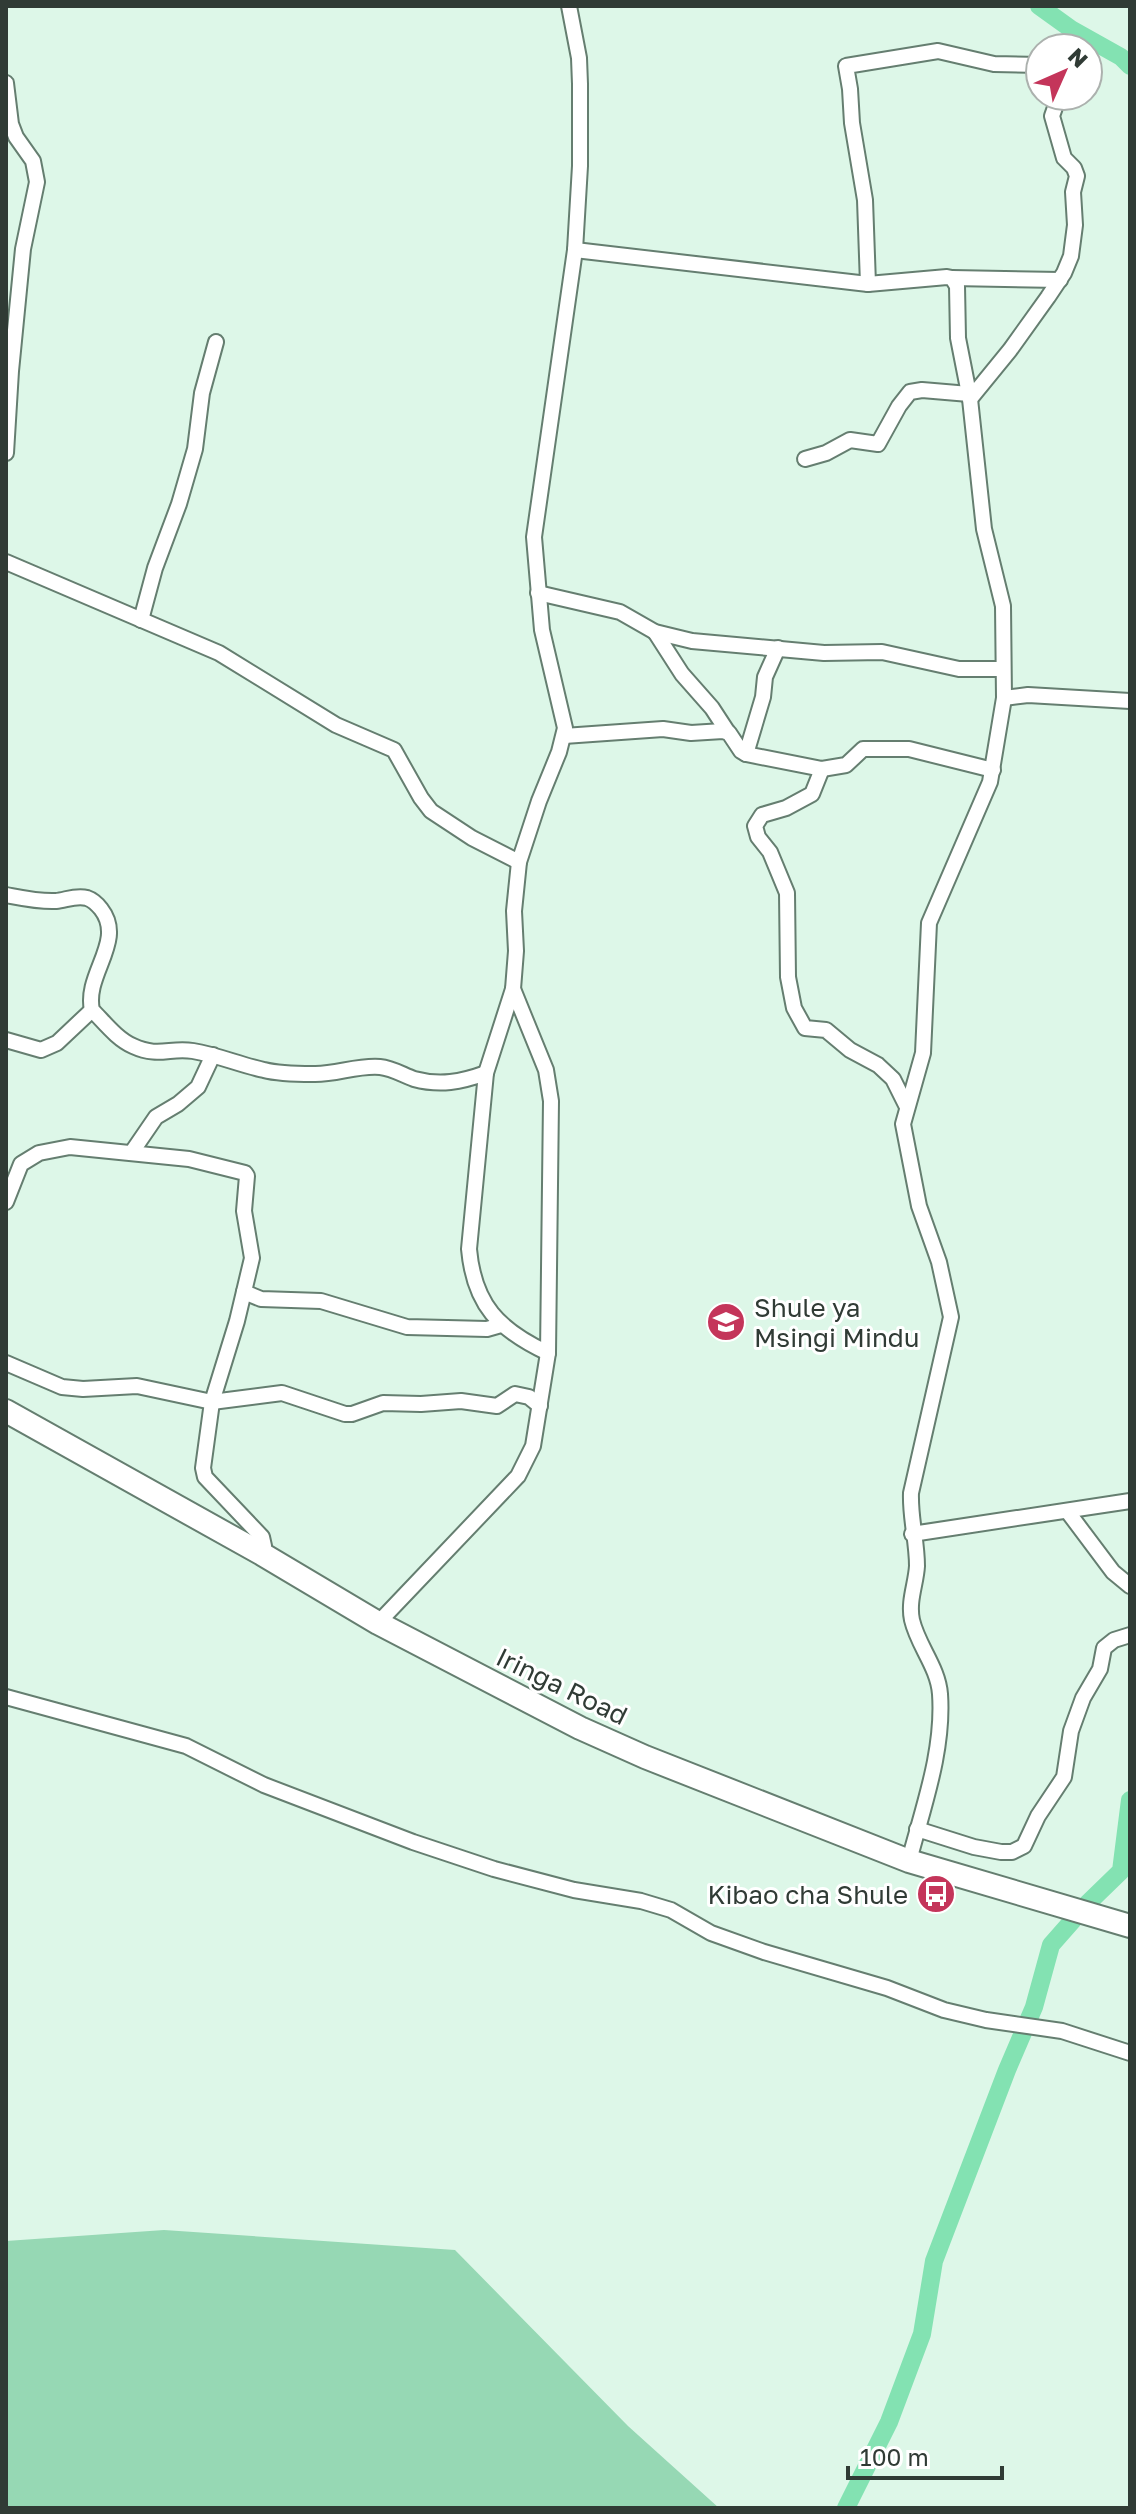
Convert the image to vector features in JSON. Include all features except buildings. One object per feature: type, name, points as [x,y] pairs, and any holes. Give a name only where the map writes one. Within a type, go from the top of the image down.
[{"type":"highway","name":"Iringa Road","points":[[6,1411],[262,1554],[378,1623],[632,1752],[909,1861],[1130,1926]]},
{"type":"street","points":[[548,1353],[501,1325],[491,1315],[476,1289],[469,1249],[486,1073],[513,989],[516,951],[514,911],[519,862],[564,736],[565,723],[547,654],[534,537],[575,250],[580,166],[580,84],[579,58],[569,6]]},
{"type":"street","points":[[868,284],[865,200],[845,67],[938,51],[994,64],[1024,65]]},
{"type":"street","points":[[6,83],[11,124],[33,161],[37,182],[23,249],[6,453]]},
{"type":"street","points":[[969,397],[1010,350],[1068,265],[1073,243],[1073,192],[1077,176],[1064,158],[1053,112]]},
{"type":"street","points":[[575,250],[868,284],[952,278],[1060,280]]},
{"type":"street","points":[[909,1861],[938,1748],[940,1705],[940,1690],[912,1619],[917,1566],[910,1515],[913,1475],[930,1415],[951,1317],[939,1262],[919,1206],[903,1124],[923,1053],[929,923],[966,842],[993,770],[1004,698],[1003,606],[984,529],[969,397],[958,338],[957,286],[952,278]]},
{"type":"street","points":[[141,620],[195,449],[202,393],[216,342]]},
{"type":"street","points":[[805,459],[826,453],[850,440],[878,444],[910,392],[922,390],[969,397]]},
{"type":"street","points":[[6,562],[219,653],[324,718],[394,750],[431,811],[472,838],[519,862]]},
{"type":"street","points":[[538,593],[620,612],[655,632],[692,641],[824,653],[882,652],[959,669],[1002,669]]},
{"type":"street","points":[[655,632],[682,674],[746,754],[822,769],[846,765],[858,752],[868,748],[909,749],[993,770]]},
{"type":"street","points":[[746,754],[763,697],[765,677],[778,648]]},
{"type":"street","points":[[1004,698],[1028,695],[1130,701]]},
{"type":"street","points":[[564,736],[663,729],[691,733],[727,731]]},
{"type":"street","points":[[822,769],[812,794],[786,808],[762,815],[755,826],[787,893],[787,966],[794,1008],[804,1027],[832,1033],[850,1050],[889,1074],[906,1105]]},
{"type":"street","points":[[6,895],[54,901],[87,898],[97,904],[108,917],[111,933],[95,980],[92,1010],[129,1045],[142,1050],[164,1054],[184,1050],[213,1055],[265,1071],[292,1073],[328,1074],[384,1067],[437,1083],[459,1081],[486,1073]]},
{"type":"street","points":[[378,1623],[518,1476],[533,1446],[548,1353],[552,1156],[549,1085],[546,1070],[513,989]]},
{"type":"street","points":[[6,1040],[41,1050],[57,1043],[92,1010]]},
{"type":"street","points":[[132,1152],[156,1117],[193,1093],[213,1055]]},
{"type":"street","points":[[6,1202],[21,1164],[39,1153],[70,1147],[189,1159],[245,1173],[244,1211],[252,1258],[212,1402],[203,1473],[262,1537],[262,1554]]},
{"type":"street","points":[[244,1292],[261,1299],[321,1301],[407,1327],[487,1329],[501,1325]]},
{"type":"street","points":[[6,1363],[62,1387],[137,1386],[212,1402],[282,1393],[352,1414],[383,1403],[461,1401],[497,1406],[515,1394],[529,1397],[540,1406]]},
{"type":"street","points":[[912,1534],[1130,1501]]},
{"type":"street","points":[[1068,1512],[1113,1572],[1130,1586]]},
{"type":"street","points":[[917,1829],[1001,1852],[1016,1851],[1024,1846],[1038,1816],[1064,1777],[1071,1731],[1083,1698],[1098,1674],[1104,1648],[1114,1640],[1130,1635]]},
{"type":"street","points":[[6,1697],[186,1746],[264,1785],[413,1842],[494,1869],[574,1890],[641,1901],[671,1910],[711,1933],[887,1988],[944,2010],[986,2020],[1062,2031],[1130,2053]]},
{"type":"green space","points":[[164,2230],[455,2250],[628,2426],[719,2508],[6,2508],[6,2241]]},
{"type":"waterway","points":[[1039,6],[1071,29],[1121,57],[1130,66]]},
{"type":"waterway","points":[[1087,1904],[1121,1871],[1130,1800]]},
{"type":"waterway","points":[[846,2508],[889,2422],[922,2334],[934,2261],[1034,2007],[1051,1945],[1073,1920]]},
{"type":"place","name":"Shule ya Msingi Mindu","points":[[726,1322]]},
{"type":"place","name":"Kibao cha Shule","points":[[936,1894]]}]
